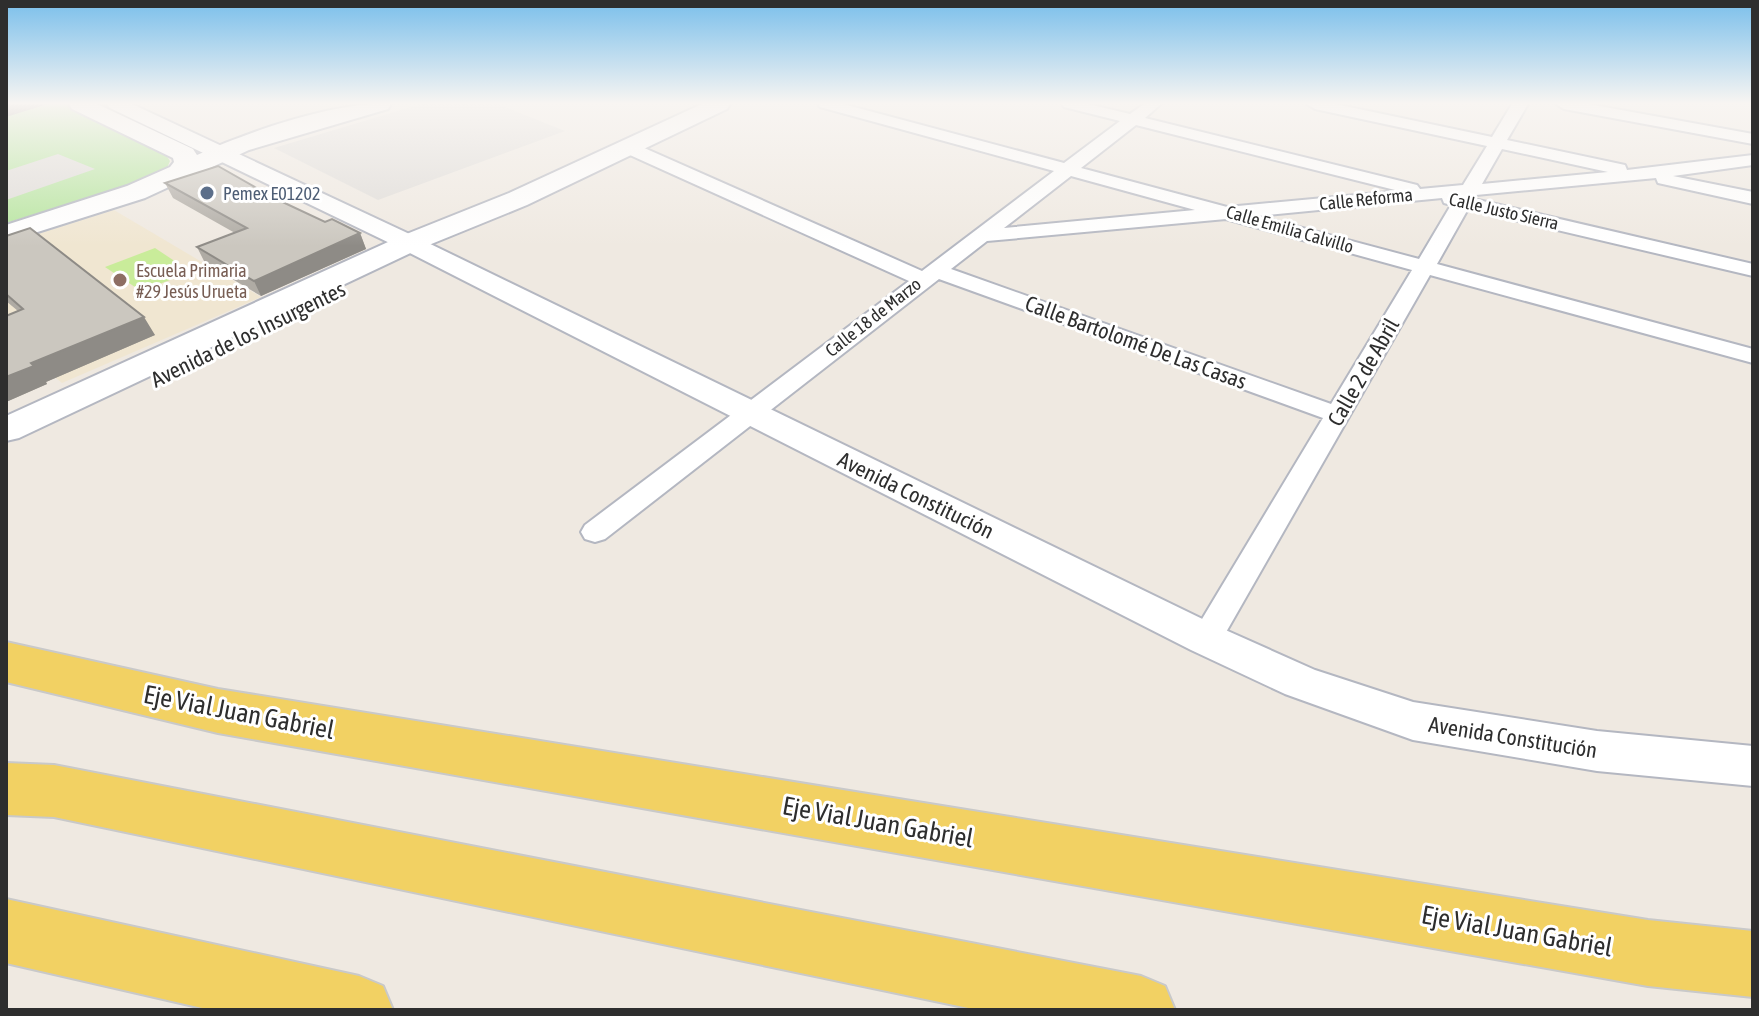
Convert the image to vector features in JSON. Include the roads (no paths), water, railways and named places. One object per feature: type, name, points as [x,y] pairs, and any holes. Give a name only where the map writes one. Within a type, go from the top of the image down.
[{"type":"main road","points":[[177,176],[186,162],[184,154],[179,151]]},
{"type":"main road","points":[[6,234],[177,176],[228,151]]},
{"type":"main road","name":"Avenida de los Insurgentes","points":[[6,450],[416,247],[618,151]]},
{"type":"main road","name":"Avenida de los Insurgentes","points":[[6,430],[416,247]]},
{"type":"main road","name":"Eje Vial Juan Gabriel","points":[[6,662],[218,711],[1648,953],[1753,964]]},
{"type":"main road","points":[[30,790],[1130,1009]]},
{"type":"main road","points":[[6,931],[359,1010]]},
{"type":"street","name":"Avenida Constitución","points":[[216,151],[416,247],[1206,639],[1300,682],[1413,721],[1597,751],[1753,766]]},
{"type":"street","name":"Calle Bartolomé De Las Casas","points":[[637,151],[928,275],[1338,415]]},
{"type":"street","name":"Calle Emilia Calvillo","points":[[1008,151],[1753,356]]},
{"type":"street","name":"Calle 18 de Marzo","points":[[595,532],[1089,151]]},
{"type":"street","name":"Calle Justo Sierra","points":[[1262,151],[1429,193]]},
{"type":"street","name":"Calle 2 de Abril","points":[[1206,639],[1492,151]]},
{"type":"street","points":[[1541,151],[1753,198]]},
{"type":"street","name":"Calle Reforma","points":[[978,236],[1429,193],[1467,196],[1753,160]]},
{"type":"street","name":"Calle Justo Sierra","points":[[1467,196],[1753,270]]},
{"type":"place","name":"Pemex E01202","points":[[207,193]]},
{"type":"place","name":"Escuela Primaria #29 Jesús Urueta","points":[[120,280]]}]
